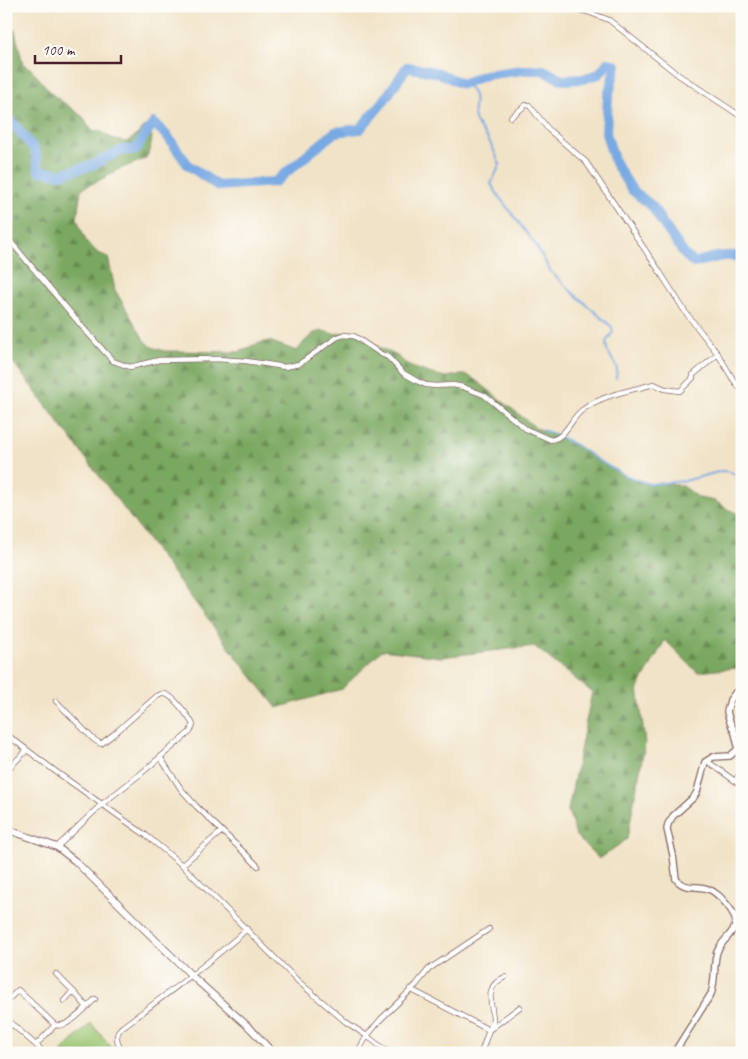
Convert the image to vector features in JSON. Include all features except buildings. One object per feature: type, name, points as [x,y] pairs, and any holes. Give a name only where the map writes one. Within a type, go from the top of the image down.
[{"type":"main road","points":[[6,829],[57,847],[75,861],[192,976],[234,1013],[273,1053]]},
{"type":"street","points":[[560,6],[588,12],[609,20],[677,74],[742,117]]},
{"type":"street","points":[[511,117],[526,105],[529,105],[549,130],[586,162],[686,313],[742,389]]},
{"type":"street","points":[[6,236],[113,361],[130,367],[159,360],[216,359],[285,367],[299,364],[336,338],[352,335],[388,357],[404,373],[417,381],[426,385],[463,387],[484,395],[526,429],[551,440],[563,434],[572,420],[581,411],[600,399],[654,384],[665,389],[680,391],[693,378],[693,375],[718,354]]},
{"type":"street","points":[[674,1053],[714,988],[718,952],[732,933],[736,918],[716,893],[705,888],[682,885],[676,880],[667,829],[673,816],[697,792],[703,767],[707,761],[717,756],[730,756],[737,750],[738,746],[727,712],[730,700],[736,692],[742,689]]},
{"type":"street","points":[[56,702],[93,739],[101,744],[163,693],[168,695],[187,714],[193,725],[190,732],[102,804],[57,847]]},
{"type":"street","points":[[6,734],[147,836],[182,865],[310,993],[389,1053]]},
{"type":"street","points":[[6,771],[27,750]]},
{"type":"street","points":[[160,757],[196,806],[258,866]]},
{"type":"street","points":[[707,761],[742,786]]},
{"type":"street","points":[[735,781],[742,771]]},
{"type":"street","points":[[182,865],[222,831]]},
{"type":"street","points":[[121,1053],[116,1041],[118,1032],[149,1006],[192,976],[247,929]]},
{"type":"street","points":[[356,1053],[381,1019],[416,985],[429,969],[489,929]]},
{"type":"street","points":[[56,974],[87,1007]]},
{"type":"street","points":[[481,1053],[493,1019],[491,992],[498,980],[505,977]]},
{"type":"street","points":[[410,989],[489,1030]]},
{"type":"street","points":[[6,1002],[18,990],[55,1025],[60,1027],[65,1025],[95,999]]},
{"type":"street","points":[[64,1001],[73,991]]},
{"type":"street","points":[[489,1030],[520,1007]]},
{"type":"street","points":[[6,1019],[45,1053]]},
{"type":"street","points":[[6,1030],[12,1024]]},
{"type":"street","points":[[36,1045],[55,1025]]},
{"type":"green space","points":[[6,15],[15,31],[23,64],[31,69],[52,94],[83,117],[88,126],[94,131],[101,132],[115,140],[127,142],[146,126],[152,137],[150,151],[145,159],[117,170],[81,189],[77,219],[86,241],[98,253],[108,257],[115,290],[143,338],[152,347],[164,351],[239,352],[256,344],[269,341],[297,351],[314,333],[323,331],[333,334],[355,331],[373,344],[397,356],[409,366],[447,377],[467,375],[536,428],[554,434],[576,445],[626,476],[650,484],[663,483],[683,486],[699,498],[715,501],[729,510],[742,514],[742,671],[737,668],[697,672],[665,640],[638,688],[645,743],[627,839],[599,859],[576,836],[568,810],[592,692],[534,646],[441,657],[382,650],[342,689],[277,708],[6,353]]},
{"type":"green space","points":[[91,1023],[116,1053],[60,1053]]},
{"type":"waterway","points":[[6,119],[11,121],[35,150],[39,171],[61,174],[92,165],[122,150],[136,150],[154,123],[168,137],[188,165],[218,186],[275,182],[335,132],[360,129],[383,102],[407,67],[439,73],[462,84],[485,75],[523,70],[543,70],[562,80],[583,79],[599,74],[608,63],[616,65],[608,97],[606,133],[615,163],[632,190],[653,207],[685,255],[694,263],[724,256],[742,257]]},
{"type":"waterway","points":[[465,83],[473,93],[476,122],[490,142],[500,164],[491,184],[535,244],[551,272],[612,327],[613,332],[606,342],[607,350],[617,368],[616,378]]},
{"type":"waterway","points":[[542,430],[576,445],[626,476],[650,484],[684,481],[722,471],[731,472],[742,478]]}]
